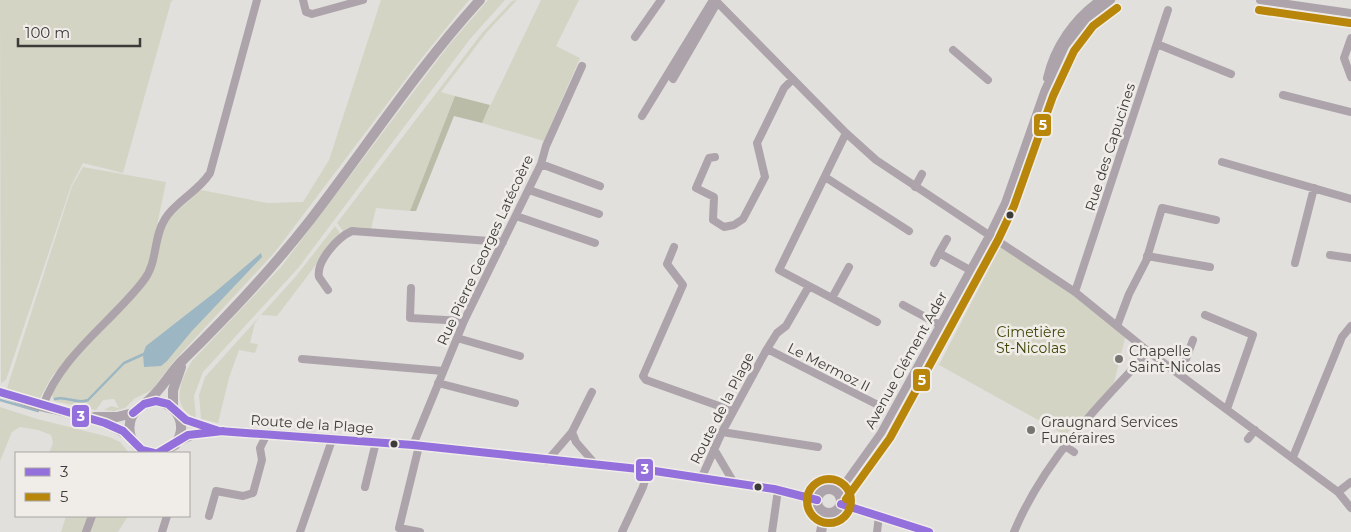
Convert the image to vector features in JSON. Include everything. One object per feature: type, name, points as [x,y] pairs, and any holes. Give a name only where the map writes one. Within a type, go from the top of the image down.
[{"type":"street","points":[[43,406],[56,377],[148,275],[165,218],[202,185],[210,173],[257,0]]},
{"type":"street","points":[[302,0],[306,12],[312,14],[363,0]]},
{"type":"street","points":[[87,417],[117,417],[133,413],[156,394],[174,370],[256,286],[283,254],[430,61],[480,0]]},
{"type":"street","points":[[635,37],[661,0]]},
{"type":"street","points":[[1044,92],[1049,68],[1058,46],[1082,14],[1100,0]]},
{"type":"street","points":[[1044,92],[1065,46],[1078,28],[1111,0]]},
{"type":"street","points":[[1260,0],[1351,13]]},
{"type":"street","points":[[673,79],[715,1]]},
{"type":"street","points":[[715,1],[846,133],[876,160],[1075,292],[1180,375],[1338,492],[1351,508]]},
{"type":"street","points":[[642,116],[715,1]]},
{"type":"street","name":"Rue des Capucines","points":[[1075,292],[1168,10]]},
{"type":"street","points":[[1351,38],[1344,58],[1351,77]]},
{"type":"street","points":[[1156,44],[1231,74]]},
{"type":"street","points":[[952,50],[988,80]]},
{"type":"street","name":"Rue Pierre Georges Latécoère","points":[[420,532],[399,528],[416,445],[438,383],[464,321],[516,216],[582,66]]},
{"type":"street","points":[[715,157],[709,158],[696,188],[714,197],[712,220],[724,227],[734,225],[743,219],[765,174],[757,143],[784,88],[794,79]]},
{"type":"street","name":"Avenue Clément Ader","points":[[838,493],[881,433],[990,236],[1005,203],[1044,92]]},
{"type":"street","points":[[1283,95],[1351,112]]},
{"type":"street","points":[[846,133],[779,270],[877,322]]},
{"type":"street","points":[[1222,162],[1351,198]]},
{"type":"street","points":[[540,164],[600,186]]},
{"type":"street","points":[[915,187],[922,174]]},
{"type":"street","points":[[825,177],[909,231]]},
{"type":"street","points":[[1294,263],[1314,188]]},
{"type":"street","points":[[528,190],[599,214]]},
{"type":"street","points":[[1117,326],[1129,294],[1147,258],[1162,208],[1216,220]]},
{"type":"street","points":[[516,216],[595,243]]},
{"type":"street","points":[[328,290],[319,277],[319,268],[340,238],[352,231],[503,242]]},
{"type":"street","points":[[934,263],[947,239]]},
{"type":"street","points":[[674,247],[667,264],[683,285],[643,376],[646,380],[733,411]]},
{"type":"street","points":[[939,253],[970,270]]},
{"type":"street","points":[[1330,254],[1351,258]]},
{"type":"street","points":[[1147,258],[1160,263]]},
{"type":"street","points":[[1147,258],[1210,267]]},
{"type":"street","points":[[832,298],[849,267]]},
{"type":"street","name":"Route de la Plage","points":[[701,478],[722,432],[767,349],[777,333],[786,326],[809,286]]},
{"type":"street","points":[[411,288],[410,318],[464,321]]},
{"type":"street","points":[[904,305],[940,326]]},
{"type":"street","points":[[1205,315],[1252,335],[1227,409]]},
{"type":"street","points":[[1293,457],[1342,337],[1351,326]]},
{"type":"street","points":[[457,338],[520,356]]},
{"type":"street","points":[[1180,375],[1193,340]]},
{"type":"street","name":"Le Mermoz II","points":[[767,349],[880,406]]},
{"type":"street","points":[[170,451],[178,441],[182,426],[175,410],[172,396],[176,378],[191,352]]},
{"type":"street","points":[[1014,532],[1039,481],[1065,446],[1115,387],[1150,352]]},
{"type":"street","points":[[302,359],[443,371]]},
{"type":"street","points":[[438,383],[515,403]]},
{"type":"street","points":[[0,392],[43,406],[87,417],[115,428],[132,438]]},
{"type":"street","points":[[547,461],[572,432],[592,392]]},
{"type":"street","name":"Route de la Plage","points":[[144,404],[156,401],[175,410],[186,420],[219,431]]},
{"type":"street","points":[[133,413],[129,430],[132,438],[142,450],[150,452]]},
{"type":"street","points":[[1248,439],[1255,430]]},
{"type":"street","name":"Route de la Plage","points":[[178,441],[194,434],[219,431],[416,445],[547,461],[648,470],[778,490],[817,500]]},
{"type":"street","points":[[572,432],[576,442],[596,465]]},
{"type":"street","points":[[722,432],[818,447]]},
{"type":"street","points":[[209,516],[216,491],[243,496],[253,493],[262,460],[260,448],[267,434]]},
{"type":"street","points":[[300,532],[332,440]]},
{"type":"street","points":[[365,487],[376,442]]},
{"type":"street","points":[[1065,446],[1074,452]]},
{"type":"street","points":[[714,449],[734,483]]},
{"type":"street","points":[[622,532],[643,486],[648,470]]},
{"type":"street","points":[[1338,492],[1351,482]]},
{"type":"street","points":[[825,513],[818,506],[817,500],[820,492],[827,488],[838,493],[841,504]]},
{"type":"street","points":[[772,532],[778,490]]},
{"type":"street","points":[[825,513],[835,512],[841,504]]},
{"type":"street","points":[[841,504],[928,532]]},
{"type":"street","points":[[821,532],[825,513]]},
{"type":"street","points":[[877,532],[879,516]]},
{"type":"street","points":[[86,532],[92,517]]},
{"type":"street","points":[[162,532],[167,517]]},
{"type":"green space","points":[[0,0],[173,0],[123,173],[83,163],[71,186],[6,380],[1,383]]},
{"type":"green space","points":[[381,0],[469,0],[421,59],[275,252],[174,361],[152,390],[134,399],[125,408],[114,411],[104,410],[111,406],[119,408],[114,399],[103,400],[96,410],[54,401],[51,393],[63,373],[152,275],[161,233],[167,220],[201,190],[267,203],[303,202],[329,160]]},
{"type":"green space","points":[[488,0],[505,0],[470,39],[299,267],[203,372],[194,396],[196,418],[188,413],[182,407],[180,392],[184,376],[192,361],[281,267],[449,45]]},
{"type":"green space","points":[[517,0],[487,32],[441,92],[455,96],[410,211],[376,208],[371,229],[359,227],[343,231],[337,223],[482,33],[512,1]]},
{"type":"green space","points":[[541,0],[579,0],[556,46],[580,58],[544,141],[482,123]]},
{"type":"green space","points":[[455,96],[490,105],[482,123],[454,116],[416,211],[410,211]]},
{"type":"green space","points":[[83,167],[166,182],[149,264],[142,277],[52,376],[40,398],[37,399],[7,388],[72,186]]},
{"type":"green space","points":[[335,226],[340,233],[277,316],[261,315],[255,323],[250,343],[258,344],[255,353],[239,350],[229,378],[218,423],[201,419],[199,395],[205,377],[297,275]]},
{"type":"green space","name":"Cimetière St-Nicolas","points":[[1003,242],[1126,334],[1114,383],[1101,399],[1065,435],[939,365]]},
{"type":"green space","points":[[0,407],[37,419],[109,437],[120,442],[128,452],[49,452],[53,443],[51,435],[38,430],[20,427],[12,432],[0,461]]},
{"type":"green space","points":[[66,517],[127,517],[118,532],[61,532]]},
{"type":"water","points":[[261,253],[262,257],[191,332],[167,361],[161,366],[144,367],[143,354],[146,346],[214,293]]},
{"type":"waterway","points":[[55,399],[88,400],[124,363],[144,354]]},
{"type":"waterway","points":[[0,400],[38,411]]},
{"type":"transit line","name":"5","points":[[846,499],[890,438],[998,240],[1014,206],[1053,96],[1074,51],[1093,26],[1117,8]]},
{"type":"transit line","name":"5","points":[[1259,10],[1350,23]]},
{"type":"transit line","name":"3","points":[[0,392],[105,423],[123,431],[142,450],[150,452]]},
{"type":"transit line","name":"3","points":[[133,413],[144,404],[156,401],[168,404],[186,420],[219,431],[413,445],[648,470],[774,489],[817,500]]},
{"type":"transit line","name":"3","points":[[160,452],[188,435],[223,431]]},
{"type":"transit line","name":"5","points":[[833,479],[845,485],[850,492],[851,501],[850,510],[845,517],[838,522],[825,523],[817,520],[810,513],[807,497],[810,489],[817,482],[833,479]]},
{"type":"transit line","name":"3","points":[[841,504],[929,532]]},
{"type":"place","name":"Chapelle Saint-Nicolas","points":[[1119,359]]},
{"type":"place","name":"Graugnard Services Funéraires","points":[[1031,430]]}]
